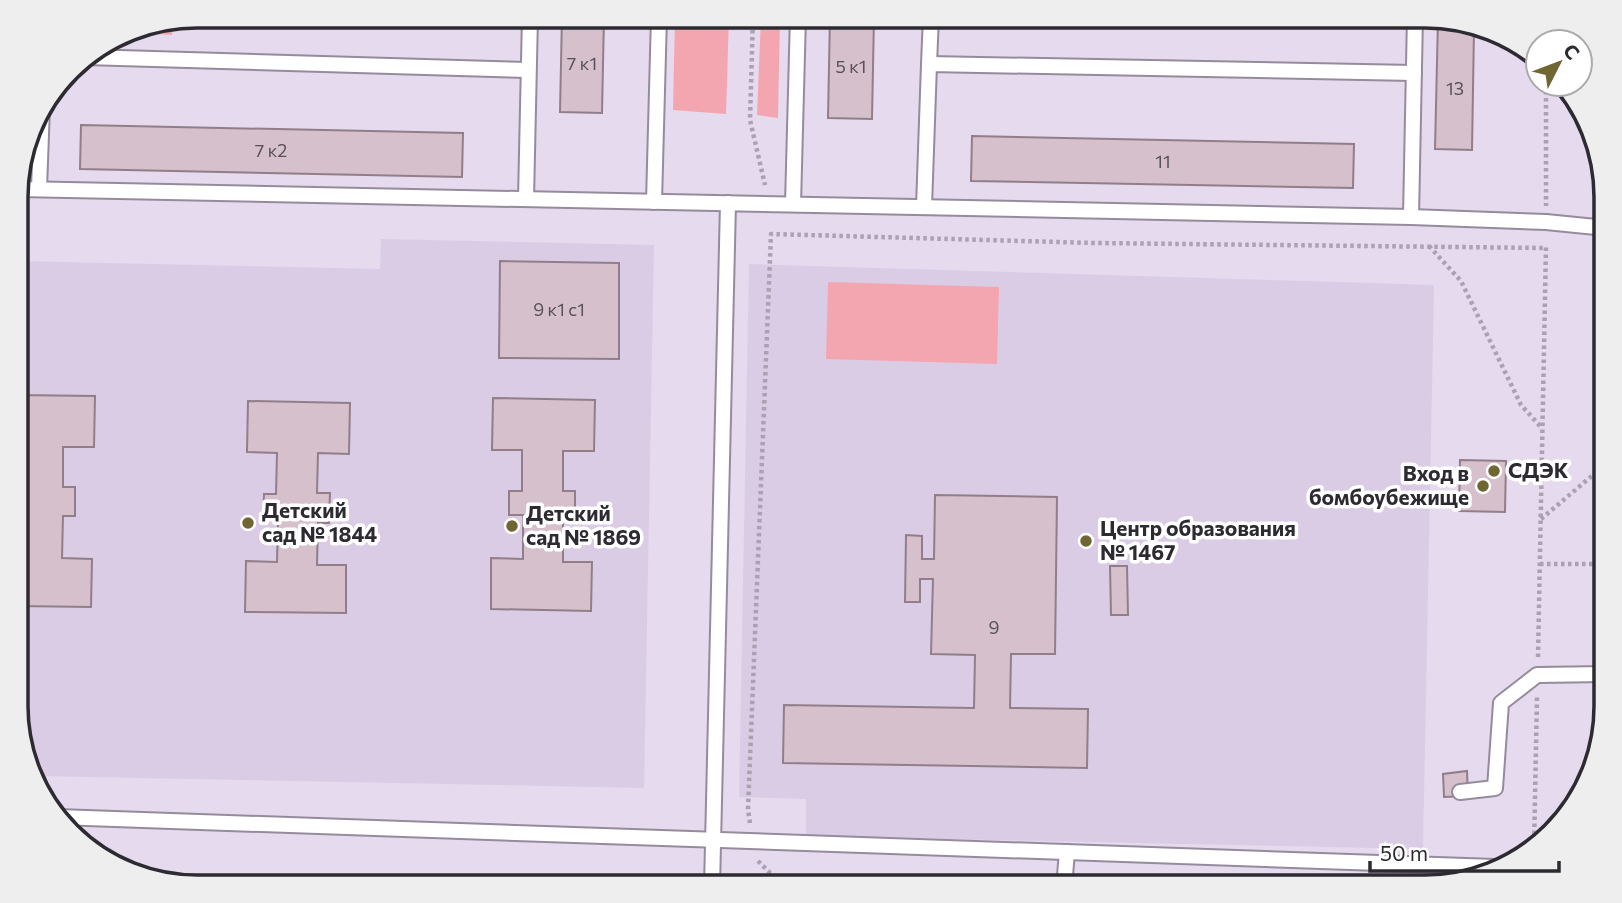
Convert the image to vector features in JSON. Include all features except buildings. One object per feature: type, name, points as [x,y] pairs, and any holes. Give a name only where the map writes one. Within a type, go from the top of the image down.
[{"type":"lane","points":[[526,199],[530,28]]},
{"type":"lane","points":[[654,202],[659,28]]},
{"type":"lane","points":[[793,204],[798,28]]},
{"type":"lane","points":[[924,207],[930,28]]},
{"type":"lane","points":[[1411,217],[1415,28]]},
{"type":"lane","points":[[103,58],[528,70]]},
{"type":"lane","points":[[929,64],[1414,73]]},
{"type":"lane","points":[[39,189],[41,132]]},
{"type":"lane","points":[[28,189],[1411,217],[1546,222],[1594,227]]},
{"type":"lane","points":[[712,875],[728,203]]},
{"type":"lane","points":[[1460,792],[1495,788],[1501,703],[1537,675],[1594,674]]},
{"type":"lane","points":[[70,817],[1478,866]]},
{"type":"lane","points":[[1065,875],[1067,852]]},
{"type":"path","points":[[753,28],[750,120],[769,204],[771,234],[748,809],[754,858],[772,875]]},
{"type":"path","points":[[1534,834],[1546,248],[1546,98]]},
{"type":"path","points":[[771,234],[1094,243],[1546,248]]},
{"type":"path","points":[[1429,245],[1461,281],[1521,405],[1542,428]]},
{"type":"path","points":[[1541,519],[1594,474]]},
{"type":"path","points":[[1540,564],[1594,564]]},
{"type":"shaded area","points":[[675,28],[729,28],[726,114],[673,110]]},
{"type":"shaded area","points":[[761,28],[780,28],[778,118],[757,115]]},
{"type":"shaded area","points":[[172,30],[172,35],[154,34]]},
{"type":"shaded area","points":[[381,239],[654,245],[644,788],[43,776],[31,739],[28,706],[28,261],[380,269]]},
{"type":"shaded area","name":"Центр образования № 1467","points":[[749,264],[1434,285],[1423,849],[806,836],[806,799],[739,797]]},
{"type":"shaded area","points":[[828,282],[999,287],[997,364],[826,359]]},
{"type":"place","name":"СДЭК","points":[[1494,471]]},
{"type":"place","name":"Вход в бомбоубежище","points":[[1483,486]]},
{"type":"place","name":"Детский сад № 1844","points":[[248,523]]},
{"type":"place","name":"Детский сад № 1869","points":[[512,526]]},
{"type":"place","name":"Центр образования № 1467","points":[[1086,541]]}]
